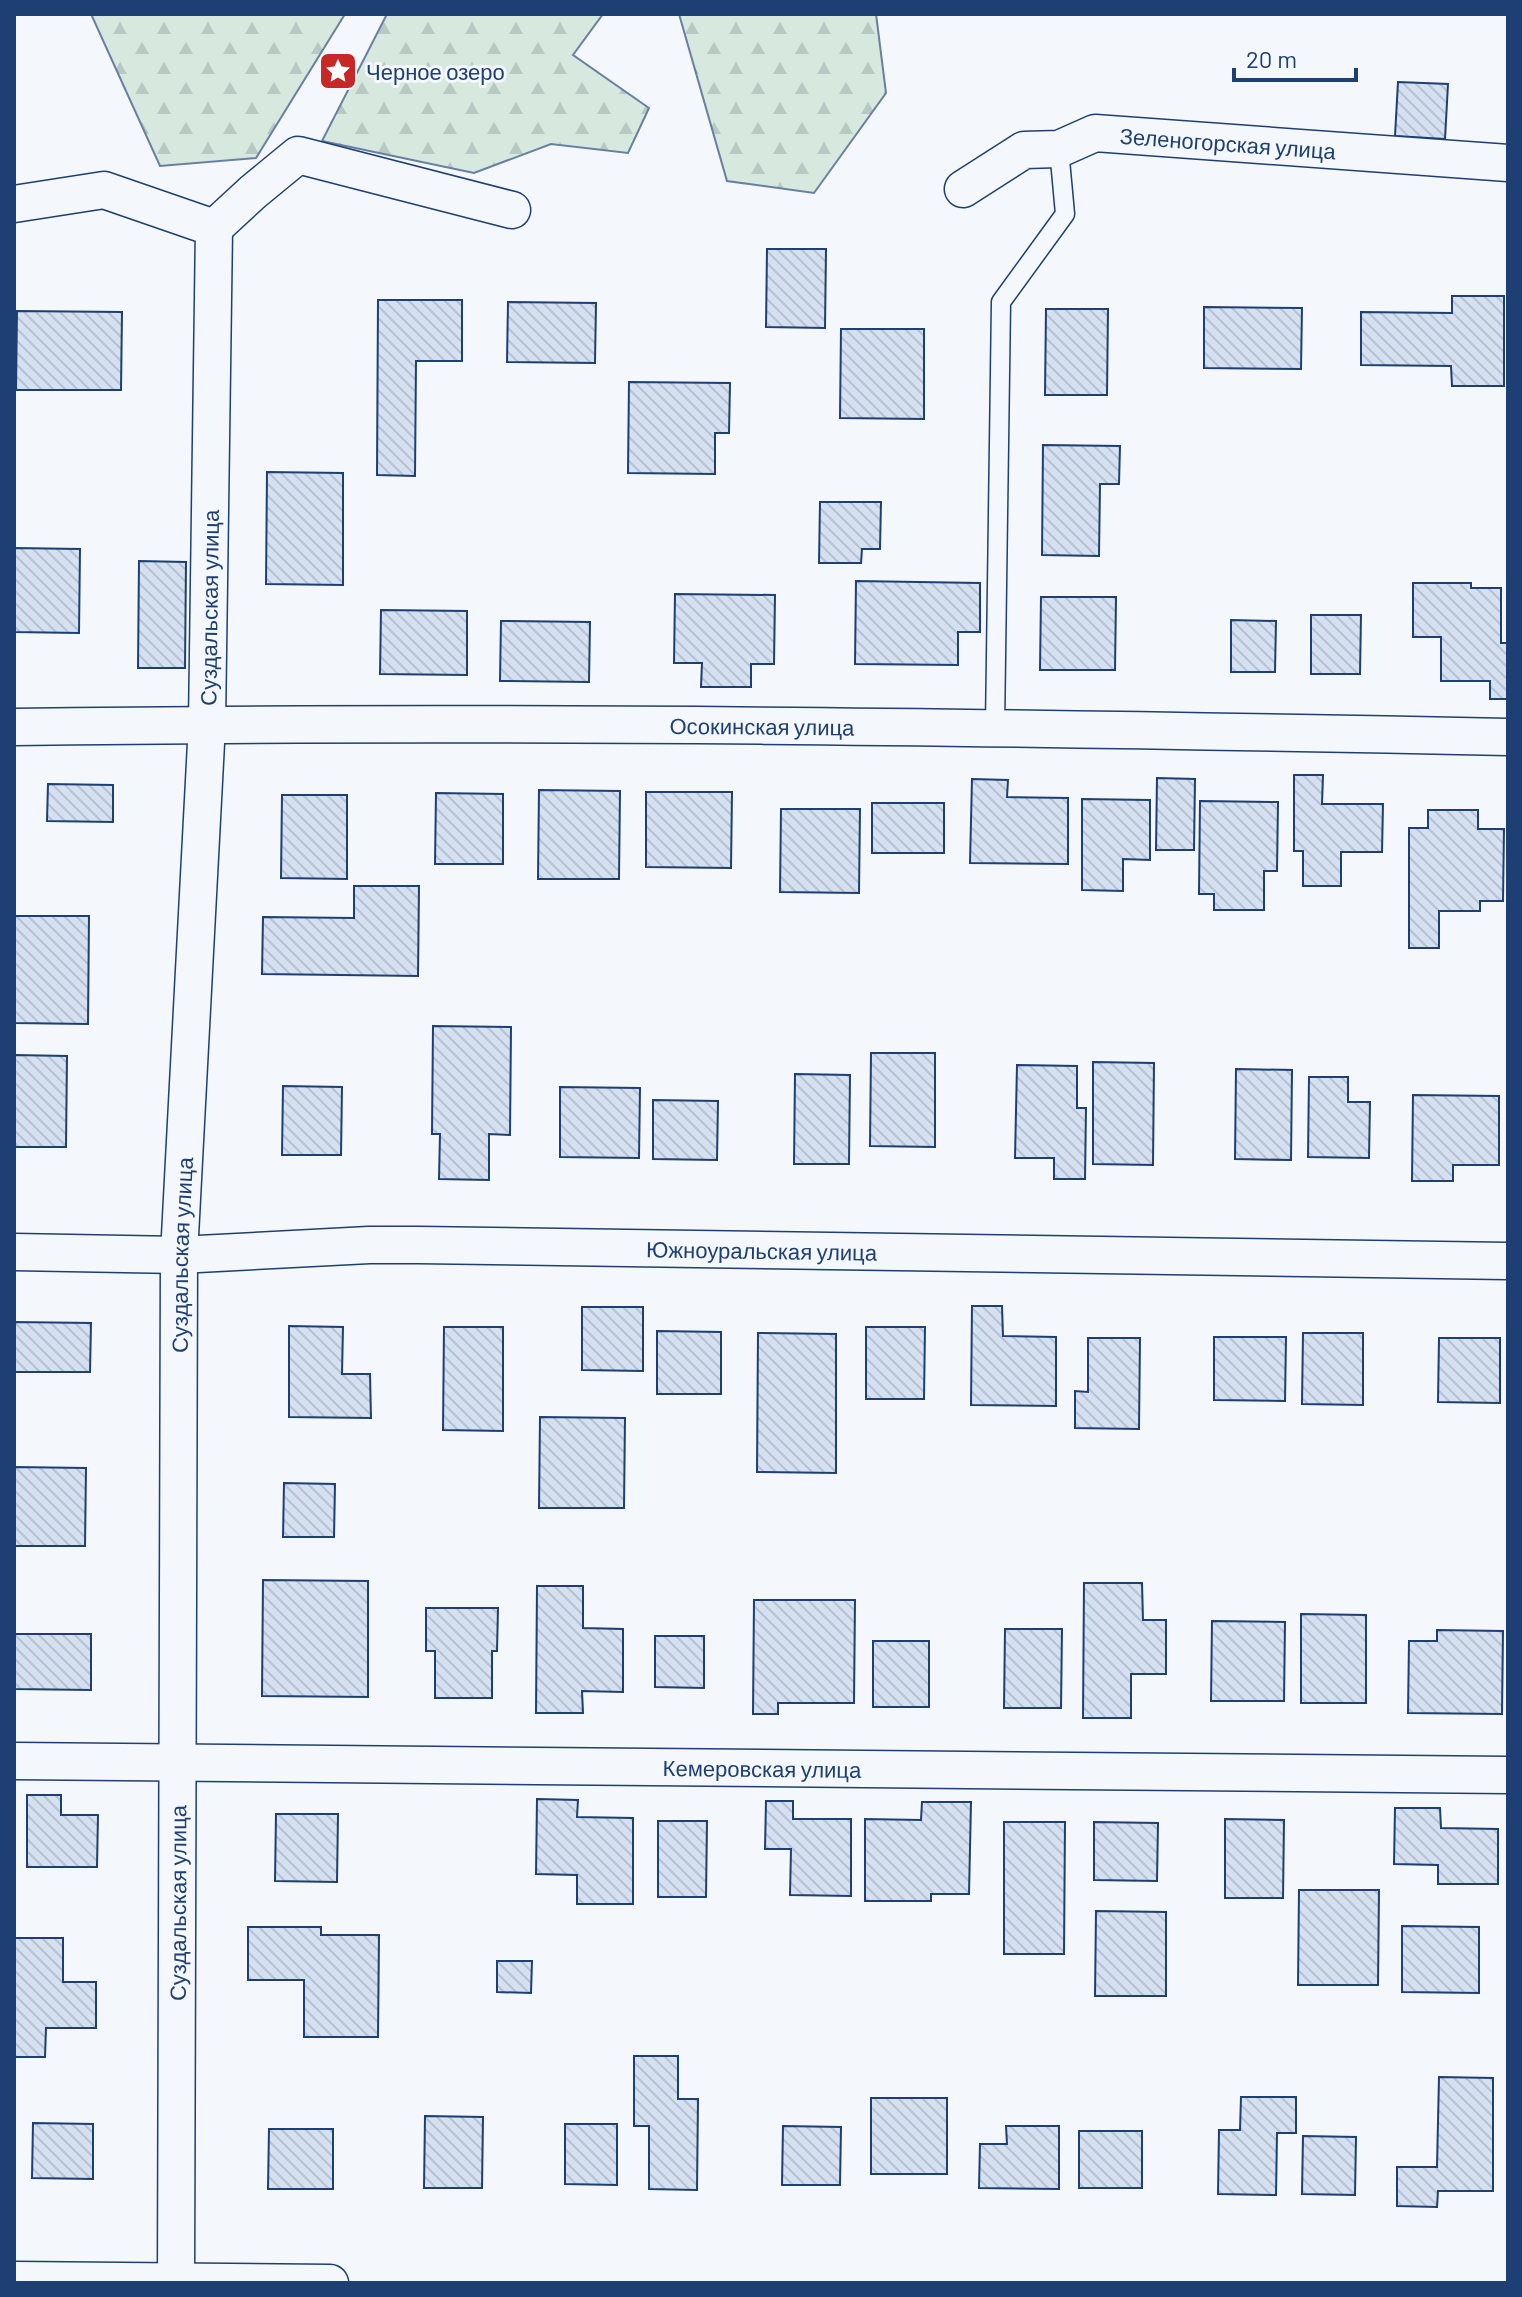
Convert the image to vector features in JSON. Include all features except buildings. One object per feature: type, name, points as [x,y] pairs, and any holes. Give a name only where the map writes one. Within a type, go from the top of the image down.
[{"type":"street","name":"Зеленогорская улица","points":[[963,189],[1024,150],[1059,149],[1095,133],[1508,163]]},
{"type":"street","points":[[14,204],[104,190],[214,228],[298,155],[512,210]]},
{"type":"street","name":"Суздальская улица","points":[[176,2282],[180,1763],[179,1255],[207,724],[214,228]]},
{"type":"street","name":"Осокинская улица","points":[[14,727],[207,724],[995,727],[1508,737]]},
{"type":"street","name":"Южноуральская улица","points":[[14,1252],[179,1255],[418,1245],[1508,1261]]},
{"type":"street","name":"Кемеровская улица","points":[[14,1761],[1508,1775]]},
{"type":"street","points":[[14,2280],[330,2283]]},
{"type":"lane","points":[[995,727],[1001,302],[1065,214],[1059,149]]},
{"type":"green space","points":[[91,14],[345,14],[256,158],[160,166]]},
{"type":"green space","points":[[387,14],[603,14],[573,55],[649,108],[628,153],[551,144],[474,173],[322,141]]},
{"type":"green space","points":[[679,14],[876,14],[886,93],[814,193],[727,181]]},
{"type":"place","name":"Черное озеро","points":[[338,71]]}]
